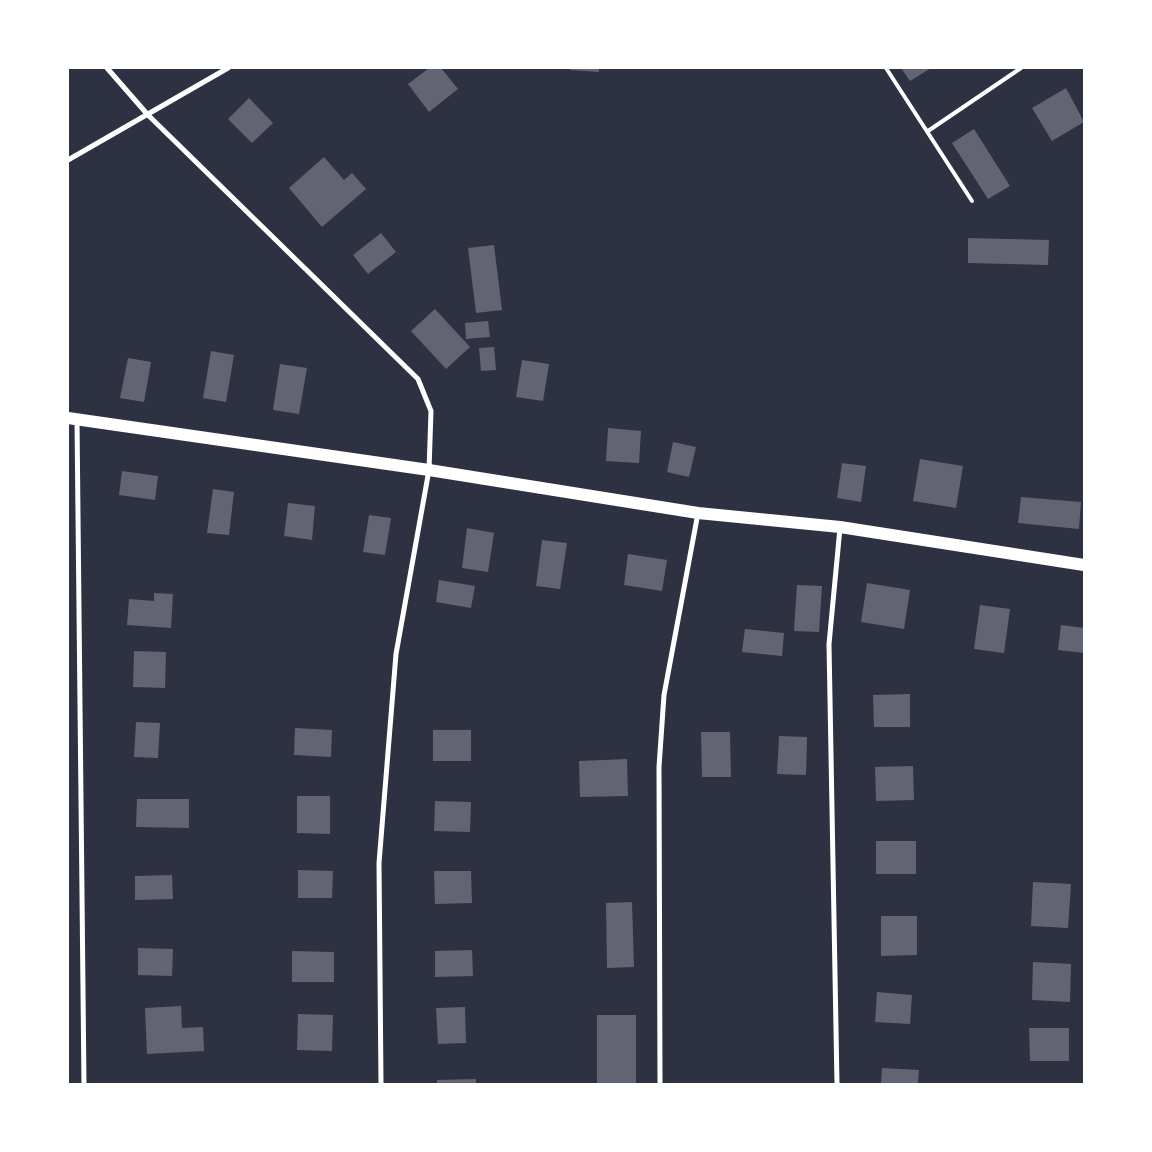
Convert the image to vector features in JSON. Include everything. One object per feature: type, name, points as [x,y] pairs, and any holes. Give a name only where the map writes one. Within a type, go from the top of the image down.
[{"type":"main road","points":[[72,419],[429,470],[698,513],[840,527],[1084,565]]},
{"type":"street","points":[[107,68],[148,115],[418,379],[432,411],[429,470],[396,654],[379,863],[381,1084]]},
{"type":"street","points":[[68,160],[228,68]]},
{"type":"street","points":[[72,419],[84,1084]]},
{"type":"street","points":[[660,1084],[659,767],[664,696],[698,513]]},
{"type":"street","points":[[837,1084],[829,644],[840,527]]},
{"type":"lane","points":[[886,68],[928,130],[972,201]]},
{"type":"lane","points":[[928,130],[1021,68]]},
{"type":"building","points":[[429,68],[441,68],[458,89],[429,112],[408,84]]},
{"type":"building","points":[[571,68],[599,68],[599,72],[570,70]]},
{"type":"building","points":[[901,68],[931,68],[910,81]]},
{"type":"building","points":[[1066,88],[1084,122],[1052,141],[1032,108]]},
{"type":"building","points":[[249,98],[273,123],[252,143],[228,119]]},
{"type":"building","points":[[974,129],[1010,186],[988,199],[952,143]]},
{"type":"building","points":[[324,157],[344,180],[352,173],[366,189],[322,227],[289,188]]},
{"type":"building","points":[[381,233],[396,252],[368,274],[353,255]]},
{"type":"building","points":[[968,238],[1049,240],[1048,265],[968,263]]},
{"type":"building","points":[[494,245],[502,310],[476,313],[468,248]]},
{"type":"building","points":[[435,309],[470,347],[446,369],[411,331]]},
{"type":"building","points":[[488,321],[490,337],[466,339],[465,323]]},
{"type":"building","points":[[494,347],[496,370],[481,371],[479,348]]},
{"type":"building","points":[[211,351],[234,355],[226,402],[203,398]]},
{"type":"building","points":[[128,358],[151,362],[144,402],[120,398]]},
{"type":"building","points":[[522,360],[549,364],[543,401],[516,397]]},
{"type":"building","points":[[280,364],[307,368],[299,414],[273,410]]},
{"type":"building","points":[[608,428],[641,431],[639,463],[606,461]]},
{"type":"building","points":[[673,442],[696,447],[689,477],[667,472]]},
{"type":"building","points":[[920,459],[963,466],[956,508],[913,501]]},
{"type":"building","points":[[842,463],[866,466],[861,502],[837,498]]},
{"type":"building","points":[[122,471],[158,476],[155,500],[119,495]]},
{"type":"building","points":[[213,489],[234,492],[229,535],[207,533]]},
{"type":"building","points":[[1021,497],[1081,502],[1079,529],[1018,523]]},
{"type":"building","points":[[288,503],[315,506],[312,540],[284,536]]},
{"type":"building","points":[[369,515],[391,518],[385,555],[363,552]]},
{"type":"building","points":[[467,528],[494,533],[488,572],[462,568]]},
{"type":"building","points":[[542,540],[567,543],[560,589],[536,586]]},
{"type":"building","points":[[628,554],[667,560],[662,591],[624,585]]},
{"type":"building","points":[[439,580],[475,586],[471,608],[436,602]]},
{"type":"building","points":[[867,583],[910,590],[904,629],[861,622]]},
{"type":"building","points":[[797,585],[822,586],[819,632],[794,631]]},
{"type":"building","points":[[154,593],[173,594],[171,628],[127,625],[129,599],[154,601]]},
{"type":"building","points":[[980,605],[1010,609],[1004,653],[974,649]]},
{"type":"building","points":[[1061,625],[1084,628],[1084,653],[1058,650]]},
{"type":"building","points":[[745,629],[784,633],[782,656],[742,652]]},
{"type":"building","points":[[134,651],[166,652],[165,688],[133,687]]},
{"type":"building","points":[[910,694],[910,727],[874,727],[873,695]]},
{"type":"building","points":[[136,722],[160,723],[158,758],[134,757]]},
{"type":"building","points":[[295,728],[332,730],[331,757],[294,755]]},
{"type":"building","points":[[433,730],[471,730],[471,761],[433,761]]},
{"type":"building","points":[[701,732],[730,732],[731,777],[702,777]]},
{"type":"building","points":[[779,736],[807,737],[806,775],[777,774]]},
{"type":"building","points":[[627,759],[628,796],[580,797],[579,761]]},
{"type":"building","points":[[913,766],[914,800],[876,801],[875,767]]},
{"type":"building","points":[[297,796],[330,796],[330,834],[297,833]]},
{"type":"building","points":[[137,799],[189,799],[189,828],[136,827]]},
{"type":"building","points":[[435,801],[471,802],[470,832],[434,831]]},
{"type":"building","points":[[876,841],[916,841],[916,874],[876,874]]},
{"type":"building","points":[[298,870],[333,871],[332,898],[298,898]]},
{"type":"building","points":[[434,871],[471,871],[472,903],[435,904]]},
{"type":"building","points":[[172,875],[173,899],[135,900],[135,876]]},
{"type":"building","points":[[1033,882],[1071,884],[1068,928],[1031,926]]},
{"type":"building","points":[[632,902],[634,967],[607,968],[606,903]]},
{"type":"building","points":[[881,916],[917,916],[917,955],[881,956]]},
{"type":"building","points":[[138,948],[173,949],[172,976],[138,975]]},
{"type":"building","points":[[472,950],[473,976],[435,977],[435,951]]},
{"type":"building","points":[[292,951],[334,952],[334,982],[292,982]]},
{"type":"building","points":[[1033,962],[1071,964],[1070,1002],[1032,1000]]},
{"type":"building","points":[[877,992],[912,995],[910,1024],[875,1022]]},
{"type":"building","points":[[181,1006],[182,1028],[203,1027],[204,1051],[147,1054],[145,1008]]},
{"type":"building","points":[[465,1007],[466,1043],[438,1044],[436,1008]]},
{"type":"building","points":[[298,1014],[333,1015],[332,1051],[297,1050]]},
{"type":"building","points":[[597,1015],[636,1015],[636,1084],[597,1084]]},
{"type":"building","points":[[1029,1028],[1069,1028],[1069,1061],[1030,1061]]},
{"type":"building","points":[[882,1068],[919,1070],[918,1084],[881,1084]]},
{"type":"building","points":[[476,1079],[476,1084],[437,1084],[437,1080]]}]
